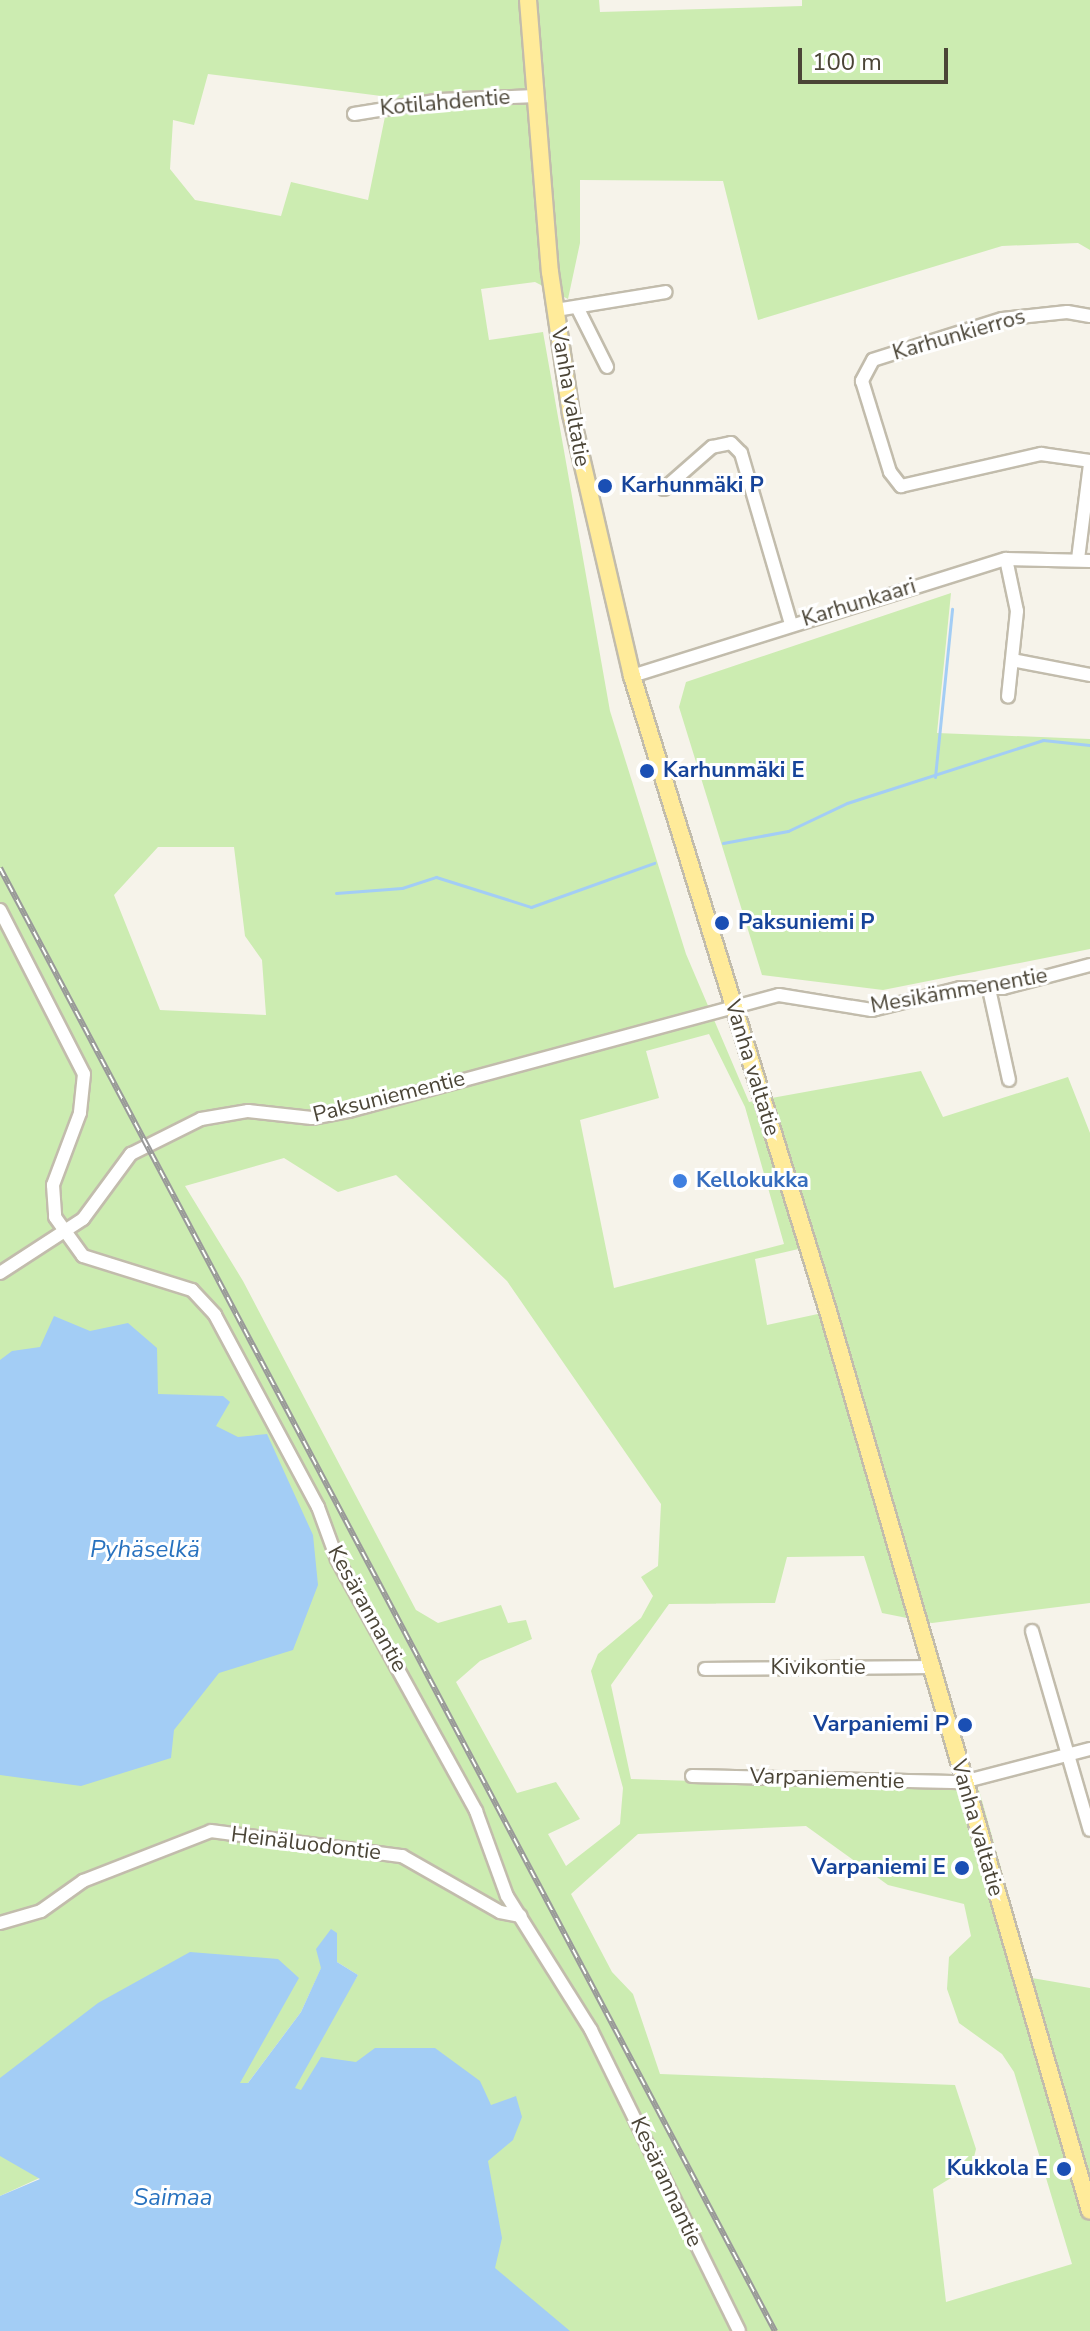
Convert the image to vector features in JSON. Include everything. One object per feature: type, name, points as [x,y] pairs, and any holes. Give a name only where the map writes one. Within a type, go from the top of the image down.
[{"type":"main road","name":"Vanha valtatie","points":[[528,0],[556,310],[588,498],[632,676],[1090,2211]]},
{"type":"street","name":"Kotilahdentie","points":[[354,114],[440,100],[536,96]]},
{"type":"street","points":[[556,310],[666,292]]},
{"type":"street","points":[[577,307],[607,367]]},
{"type":"street","name":"Karhunkierros","points":[[1084,560],[1090,463],[1041,454],[901,486],[890,472],[862,381],[873,360],[1002,319],[1067,312],[1090,316]]},
{"type":"street","points":[[664,489],[712,447],[731,443],[741,453],[791,624]]},
{"type":"street","points":[[1006,559],[1016,597],[1008,697]]},
{"type":"street","name":"Karhunkaari","points":[[632,676],[1006,559],[1084,560]]},
{"type":"street","points":[[1012,660],[1090,675]]},
{"type":"street","points":[[0,910],[84,1074],[80,1113],[53,1185],[55,1217],[64,1233]]},
{"type":"street","name":"Mesikämmenentie","points":[[733,1008],[779,995],[872,1010],[960,988],[989,989],[1090,965]]},
{"type":"street","points":[[989,989],[1009,1080]]},
{"type":"street","name":"Paksuniementie","points":[[0,1273],[64,1233],[97,1205],[131,1154],[201,1119],[248,1111],[303,1118],[349,1111],[733,1008]]},
{"type":"street","name":"Kesärannantie","points":[[64,1233],[97,1263],[177,1283],[206,1301],[318,1507],[337,1559],[476,1811],[521,1916],[591,2030],[739,2331]]},
{"type":"street","points":[[1032,1631],[1090,1830]]},
{"type":"street","name":"Kivikontie","points":[[705,1669],[930,1667]]},
{"type":"street","name":"Varpaniementie","points":[[692,1776],[963,1782],[1090,1749]]},
{"type":"street","name":"Heinäluodontie","points":[[0,1923],[41,1911],[83,1881],[211,1831],[402,1856],[500,1912],[521,1916]]},
{"type":"green space","points":[[0,0],[599,0],[600,12],[802,6],[802,0],[1090,0],[1090,250],[1078,243],[1002,246],[758,320],[723,181],[580,180],[580,243],[568,299],[535,282],[481,289],[489,340],[543,332],[610,711],[686,954],[749,1102],[921,1071],[943,1117],[1068,1077],[1090,1133],[1090,1603],[932,1623],[882,1613],[864,1556],[787,1557],[775,1603],[669,1604],[611,1685],[631,1779],[979,1790],[1032,1978],[1090,1988],[1090,2331],[344,2331],[225,2186],[358,1975],[337,1962],[337,1934],[301,2012],[248,2083],[0,2196]],"holes":[[[208,74],[389,97],[368,200],[291,182],[281,216],[195,200],[170,169],[173,120],[194,125]],[[158,847],[234,847],[245,936],[262,960],[266,1015],[160,1010],[114,895]],[[709,1034],[745,1107],[784,1244],[614,1288],[580,1120],[659,1098],[646,1051]],[[284,1158],[338,1192],[396,1175],[507,1281],[661,1504],[658,1566],[641,1577],[653,1596],[641,1618],[598,1654],[591,1671],[623,1788],[620,1824],[566,1866],[548,1834],[580,1819],[556,1782],[517,1793],[456,1682],[480,1661],[532,1639],[526,1620],[508,1623],[501,1605],[438,1623],[416,1610],[243,1281],[185,1186]],[[807,1247],[827,1312],[767,1325],[755,1259]],[[806,1826],[888,1885],[964,1904],[971,1936],[949,1957],[947,1989],[959,2023],[1002,2054],[1014,2072],[1072,2264],[946,2302],[933,2189],[972,2165],[976,2149],[955,2085],[660,2074],[633,1994],[612,1972],[571,1894],[638,1834]]]},
{"type":"green space","points":[[951,593],[937,733],[1090,739],[1090,949],[883,990],[762,975],[679,707],[686,682]]},
{"type":"water","name":"Pyhäselkä","points":[[54,1316],[90,1331],[128,1323],[157,1348],[158,1394],[223,1396],[230,1402],[216,1426],[238,1437],[267,1434],[313,1535],[318,1585],[293,1650],[219,1673],[174,1730],[171,1758],[81,1786],[0,1775],[0,1360],[12,1351],[40,1347]]},
{"type":"water","name":"Saimaa","points":[[331,1929],[337,1933],[337,1962],[358,1975],[295,2088],[301,2090],[321,2057],[356,2062],[375,2048],[435,2048],[480,2081],[491,2105],[516,2096],[522,2117],[513,2140],[488,2161],[502,2238],[495,2268],[570,2331],[0,2331],[0,2196],[40,2179],[0,2156],[0,2078],[98,2003],[190,1952],[278,1959],[299,1978],[240,2083],[248,2083],[301,2012],[321,1968],[316,1949]]},
{"type":"waterway","points":[[935,777],[952,609]]},
{"type":"waterway","points":[[723,843],[788,831],[847,803],[1043,740],[1090,745]]},
{"type":"waterway","points":[[336,893],[402,888],[436,877],[531,907],[654,863]]},
{"type":"railway","points":[[0,868],[775,2331]]},
{"type":"place","name":"Karhunmäki P","points":[[605,486]]},
{"type":"place","name":"Karhunmäki E","points":[[647,771]]},
{"type":"place","name":"Paksuniemi P","points":[[722,923]]},
{"type":"place","name":"Kellokukka","points":[[680,1181]]},
{"type":"place","name":"Varpaniemi P","points":[[965,1725]]},
{"type":"place","name":"Varpaniemi E","points":[[962,1868]]},
{"type":"place","name":"Kukkola E","points":[[1064,2169]]}]
